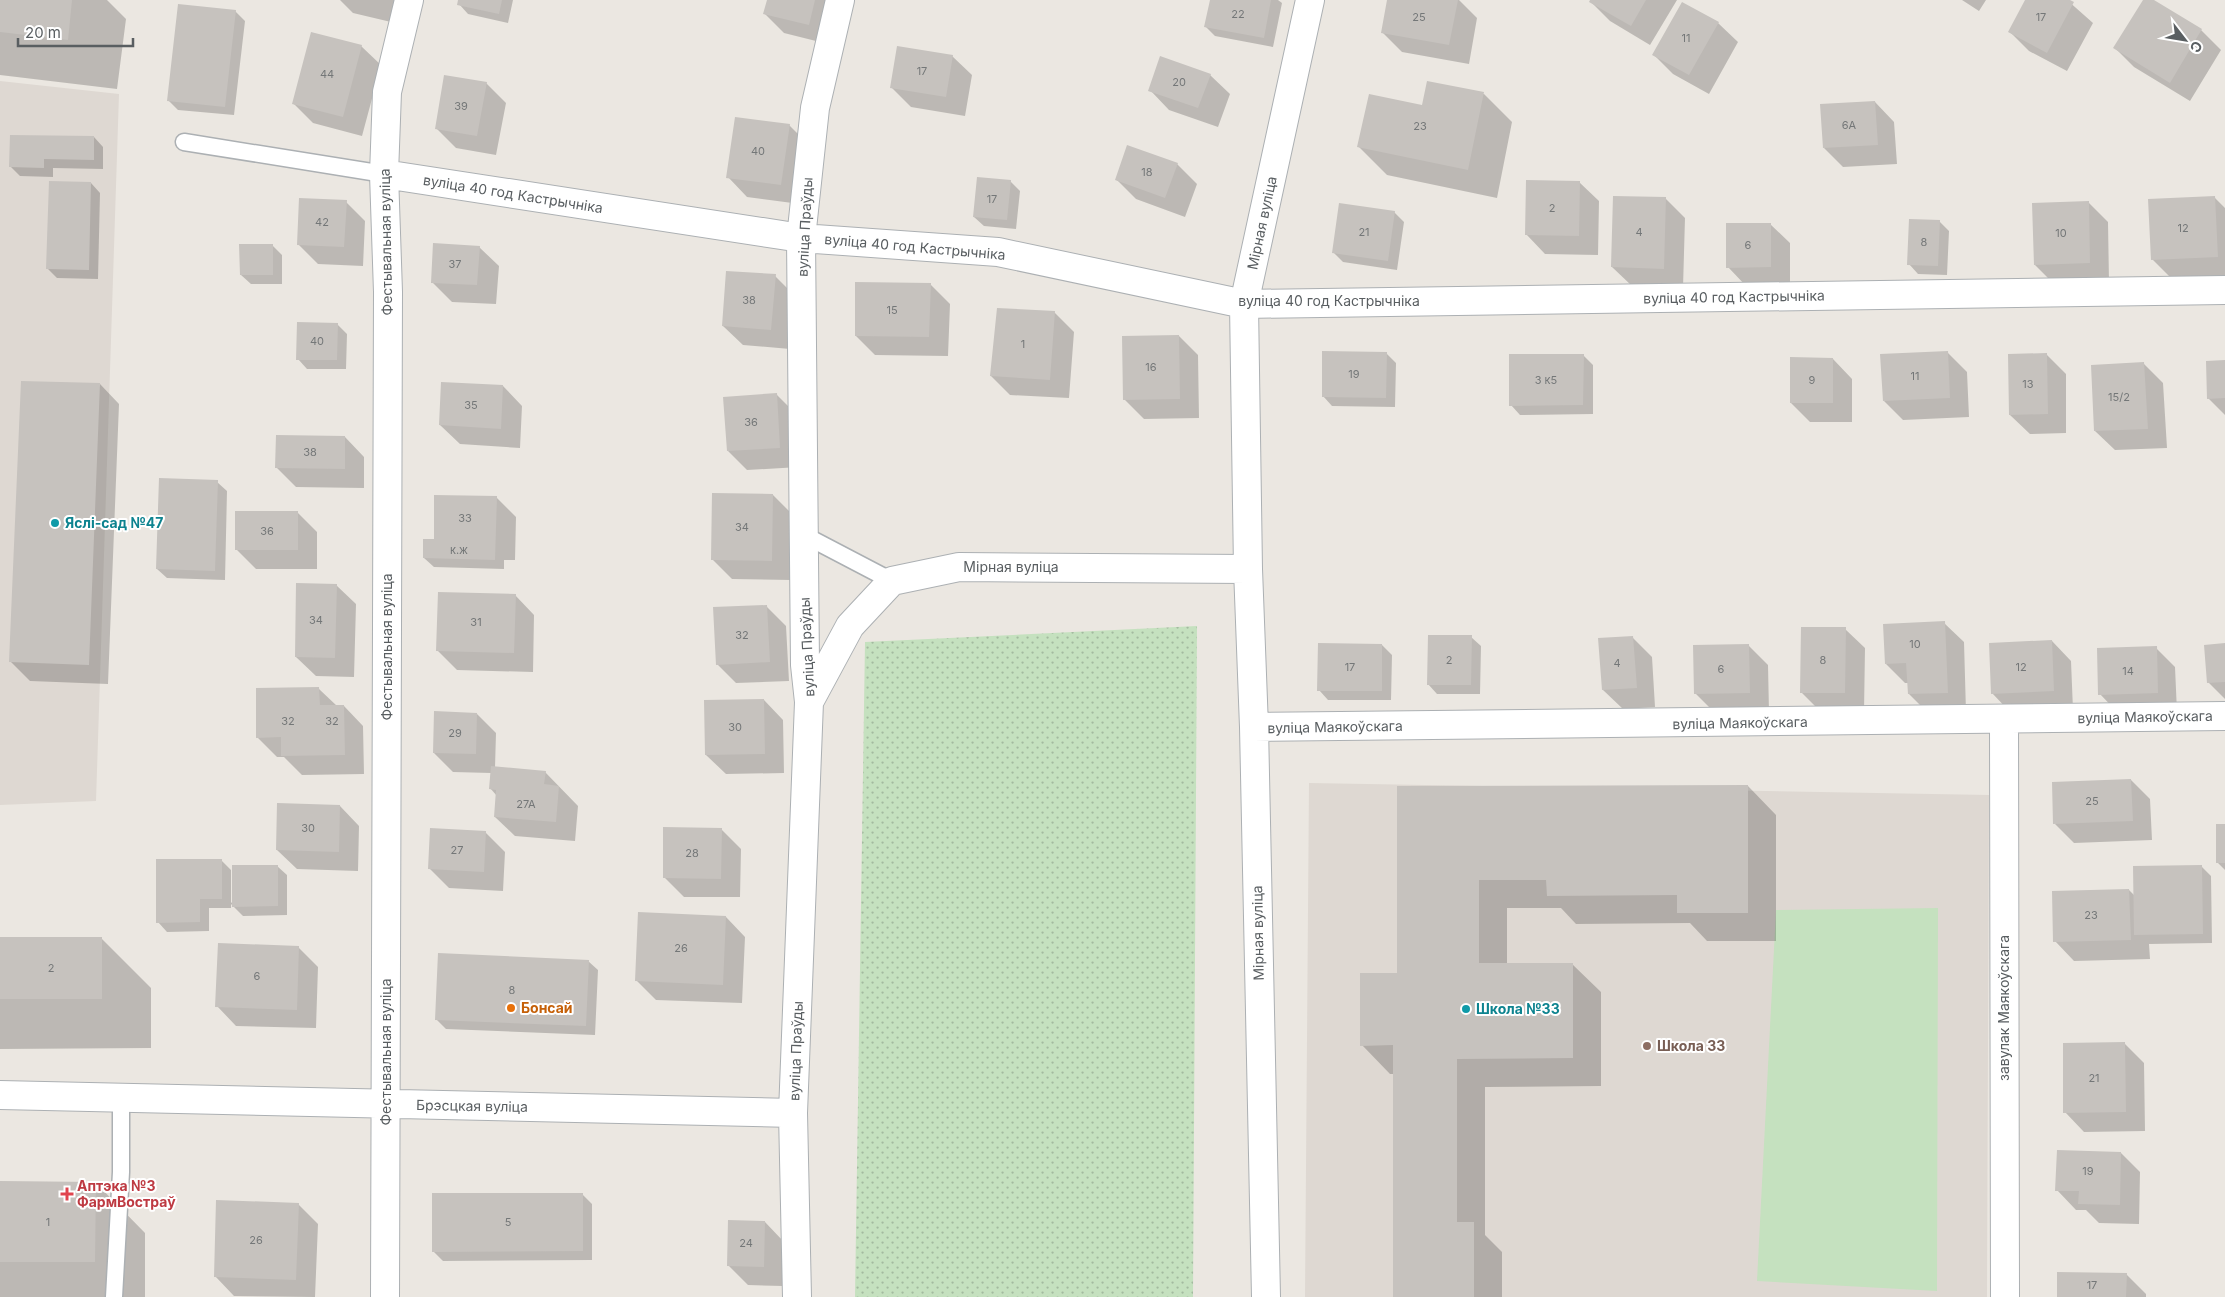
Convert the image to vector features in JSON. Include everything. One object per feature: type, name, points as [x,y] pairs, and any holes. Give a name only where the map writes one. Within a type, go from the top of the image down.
[{"type":"street","name":"Фестывальная вуліца","points":[[385,1297],[388,292],[384,174],[387,92],[409,0]]},
{"type":"street","name":"вуліца Праўды","points":[[797,1297],[794,1113],[810,702],[805,665],[801,238],[814,108],[840,0]]},
{"type":"street","name":"Мірная вуліца","points":[[1266,1297],[1254,727],[1248,569],[1244,304],[1310,0]]},
{"type":"street","name":"вуліца 40 год Кастрычніка","points":[[384,174],[801,238],[998,252],[1244,304],[2225,290]]},
{"type":"street","name":"Мірная вуліца","points":[[892,582],[958,567],[1248,569]]},
{"type":"street","points":[[810,702],[850,626],[892,582]]},
{"type":"street","name":"вуліца Маякоўскага","points":[[1254,727],[2225,716]]},
{"type":"street","name":"завулак Маякоўскага","points":[[2004,720],[2005,1297]]},
{"type":"street","name":"Брэсцкая вуліца","points":[[0,1095],[794,1113]]},
{"type":"lane","points":[[184,142],[384,174]]},
{"type":"lane","points":[[804,535],[892,582]]},
{"type":"lane","points":[[114,1297],[121,1172],[121,1098]]},
{"type":"shaded area","points":[[0,81],[119,94],[96,801],[0,805]]},
{"type":"shaded area","name":"Школа 33","points":[[1309,783],[1989,795],[1987,1297],[1305,1297]]},
{"type":"green space","points":[[1197,626],[1193,1297],[855,1297],[865,642]]},
{"type":"green space","points":[[1938,908],[1937,1291],[1757,1281],[1776,910]]},
{"type":"building","points":[[0,0],[72,0],[68,40],[0,32]]},
{"type":"building","points":[[458,0],[502,0],[499,14],[457,5]]},
{"type":"building","points":[[767,0],[815,0],[809,25],[763,14]]},
{"type":"building","points":[[1210,0],[1271,0],[1264,38],[1204,27]]},
{"type":"building","points":[[1387,0],[1458,0],[1449,45],[1381,33]]},
{"type":"building","points":[[1590,0],[1646,0],[1631,26],[1589,2]]},
{"type":"building","points":[[2025,0],[2070,0],[2074,2],[2047,53],[2008,32]]},
{"type":"building","points":[[2143,0],[2154,0],[2202,29],[2170,83],[2113,48]]},
{"type":"building","points":[[1682,2],[1719,22],[1689,75],[1652,55]]},
{"type":"building","points":[[178,4],[236,10],[225,107],[167,101]]},
{"type":"building","points":[[311,32],[362,45],[343,117],[292,104]]},
{"type":"building","points":[[897,46],[953,55],[946,97],[890,88]]},
{"type":"building","points":[[1160,56],[1211,74],[1198,108],[1148,91]]},
{"type":"building","points":[[444,75],[487,82],[477,136],[435,129]]},
{"type":"building","points":[[1427,81],[1484,92],[1468,170],[1357,147],[1369,94],[1422,105]]},
{"type":"building","points":[[1875,101],[1878,145],[1823,148],[1820,104]]},
{"type":"building","points":[[735,117],[790,124],[781,185],[726,178]]},
{"type":"building","points":[[10,135],[94,136],[94,160],[44,159],[44,168],[9,167]]},
{"type":"building","points":[[1127,145],[1178,163],[1165,198],[1115,180]]},
{"type":"building","points":[[977,177],[1011,180],[1007,220],[973,217]]},
{"type":"building","points":[[1526,180],[1580,181],[1579,236],[1525,235]]},
{"type":"building","points":[[49,181],[91,182],[89,270],[46,269]]},
{"type":"building","points":[[1613,196],[1666,197],[1664,269],[1611,267]]},
{"type":"building","points":[[2215,196],[2218,257],[2151,260],[2148,199]]},
{"type":"building","points":[[299,198],[347,200],[344,247],[297,245]]},
{"type":"building","points":[[2089,201],[2090,263],[2034,265],[2032,203]]},
{"type":"building","points":[[1339,203],[1395,211],[1388,261],[1332,253]]},
{"type":"building","points":[[1909,219],[1940,220],[1938,266],[1907,265]]},
{"type":"building","points":[[1726,223],[1771,223],[1771,267],[1726,268]]},
{"type":"building","points":[[433,243],[480,246],[477,285],[431,283]]},
{"type":"building","points":[[239,244],[273,244],[273,275],[240,275]]},
{"type":"building","points":[[726,271],[776,274],[771,330],[722,326]]},
{"type":"building","points":[[855,282],[931,283],[929,337],[855,336]]},
{"type":"building","points":[[997,308],[1055,311],[1050,380],[990,376]]},
{"type":"building","points":[[297,322],[338,323],[337,360],[296,360]]},
{"type":"building","points":[[1179,335],[1180,399],[1123,400],[1122,336]]},
{"type":"building","points":[[1322,351],[1387,352],[1386,398],[1322,397]]},
{"type":"building","points":[[1948,351],[1950,398],[1883,401],[1880,354]]},
{"type":"building","points":[[2047,353],[2048,414],[2009,415],[2008,354]]},
{"type":"building","points":[[1509,354],[1584,354],[1583,405],[1509,406]]},
{"type":"building","points":[[1790,357],[1833,358],[1833,403],[1790,403]]},
{"type":"building","points":[[2225,360],[2225,398],[2207,399],[2206,361]]},
{"type":"building","points":[[2144,362],[2148,429],[2094,431],[2091,365]]},
{"type":"building","name":"Яслі-сад №47","points":[[21,381],[100,383],[89,665],[9,662]]},
{"type":"building","points":[[441,382],[503,385],[501,429],[439,425]]},
{"type":"building","points":[[777,393],[780,448],[727,451],[723,397]]},
{"type":"building","points":[[276,435],[345,436],[345,469],[275,468]]},
{"type":"building","points":[[159,478],[218,480],[215,571],[156,569]]},
{"type":"building","points":[[712,493],[773,494],[772,561],[711,560]]},
{"type":"building","points":[[434,495],[497,496],[495,560],[423,558],[423,539],[434,539]]},
{"type":"building","points":[[235,511],[298,511],[298,550],[235,550]]},
{"type":"building","points":[[296,583],[337,584],[335,658],[295,657]]},
{"type":"building","points":[[438,592],[516,594],[514,653],[436,651]]},
{"type":"building","points":[[767,605],[770,662],[716,665],[713,607]]},
{"type":"building","points":[[1945,621],[1948,693],[1908,694],[1906,663],[1885,664],[1883,624]]},
{"type":"building","points":[[1801,627],[1846,627],[1845,693],[1800,693]]},
{"type":"building","points":[[1428,635],[1472,635],[1471,685],[1427,685]]},
{"type":"building","points":[[1633,636],[1637,688],[1602,690],[1598,638]]},
{"type":"building","points":[[2052,640],[2054,691],[1991,694],[1989,643]]},
{"type":"building","points":[[1318,643],[1382,644],[1382,691],[1317,691]]},
{"type":"building","points":[[2225,643],[2225,682],[2207,683],[2204,645]]},
{"type":"building","points":[[1749,644],[1750,693],[1694,694],[1693,645]]},
{"type":"building","points":[[2157,646],[2158,693],[2098,695],[2097,648]]},
{"type":"building","points":[[319,687],[320,705],[344,705],[345,755],[281,756],[281,737],[256,738],[256,688]]},
{"type":"building","points":[[764,699],[765,754],[705,755],[704,700]]},
{"type":"building","points":[[434,711],[477,713],[476,754],[433,753]]},
{"type":"building","points":[[491,766],[546,771],[544,784],[559,786],[556,822],[494,817],[496,790],[489,789]]},
{"type":"building","points":[[2131,779],[2133,821],[2053,824],[2052,782]]},
{"type":"building","name":"Школа №33","points":[[1748,785],[1748,913],[1677,913],[1677,895],[1547,896],[1546,880],[1479,880],[1479,963],[1573,963],[1573,1058],[1457,1059],[1457,1222],[1474,1222],[1474,1297],[1393,1297],[1393,1045],[1360,1046],[1360,973],[1397,973],[1397,786]]},
{"type":"building","points":[[277,803],[340,805],[339,852],[276,850]]},
{"type":"building","points":[[2216,824],[2225,824],[2225,863],[2216,863]]},
{"type":"building","points":[[663,827],[722,828],[721,879],[663,878]]},
{"type":"building","points":[[430,828],[486,831],[484,872],[428,869]]},
{"type":"building","points":[[156,859],[222,859],[222,899],[200,899],[200,922],[156,923]]},
{"type":"building","points":[[232,865],[278,865],[278,906],[232,907]]},
{"type":"building","points":[[2202,865],[2203,934],[2134,935],[2133,866]]},
{"type":"building","points":[[2129,889],[2131,940],[2053,942],[2052,891]]},
{"type":"building","points":[[638,912],[726,916],[723,985],[635,981]]},
{"type":"building","points":[[0,937],[102,937],[102,999],[0,999]]},
{"type":"building","points":[[218,943],[299,946],[297,1010],[215,1007]]},
{"type":"building","points":[[438,953],[589,960],[586,1026],[435,1020]]},
{"type":"building","points":[[2125,1042],[2126,1112],[2063,1113],[2063,1043]]},
{"type":"building","points":[[2057,1150],[2121,1152],[2120,1205],[2078,1204],[2079,1191],[2055,1191]]},
{"type":"building","points":[[0,1181],[96,1182],[95,1262],[0,1262]]},
{"type":"building","points":[[432,1193],[583,1193],[583,1251],[432,1252]]},
{"type":"building","points":[[216,1200],[299,1203],[296,1280],[214,1277]]},
{"type":"building","points":[[728,1220],[765,1221],[764,1267],[727,1266]]},
{"type":"building","points":[[2057,1272],[2127,1273],[2126,1297],[2057,1297]]},
{"type":"place","name":"Яслі-сад №47","points":[[55,523]]},
{"type":"place","name":"Бонсай","points":[[511,1008]]},
{"type":"place","name":"Школа №33","points":[[1466,1009]]},
{"type":"place","name":"Школа 33","points":[[1647,1046]]},
{"type":"place","name":"Аптэка №3 ФармВостраў","points":[[67,1194]]}]
